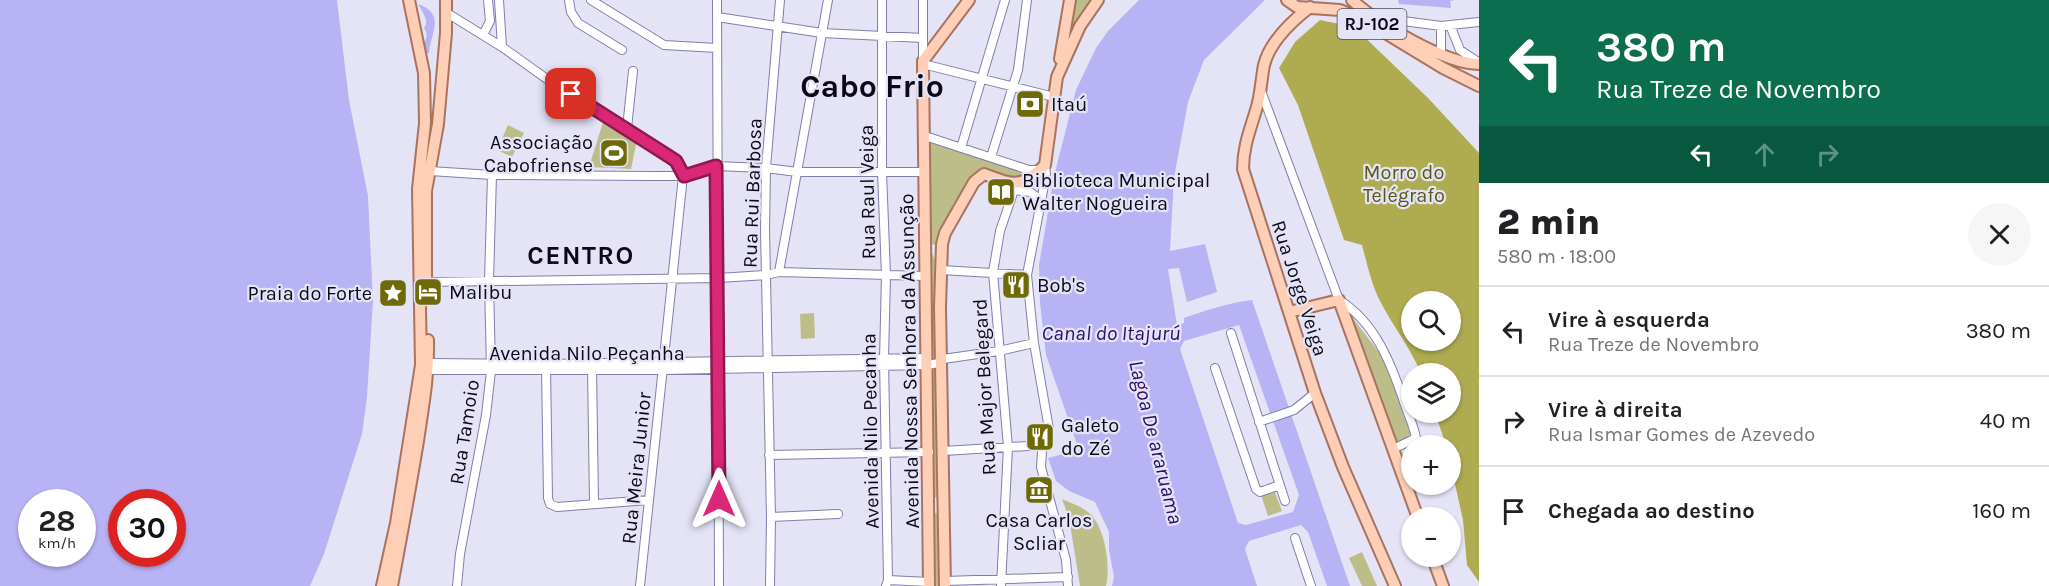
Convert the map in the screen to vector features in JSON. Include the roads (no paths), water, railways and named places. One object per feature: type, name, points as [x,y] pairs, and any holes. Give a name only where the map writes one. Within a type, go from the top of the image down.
[{"type":"main road","points":[[409,0],[424,72],[424,123],[418,189],[426,370]]},
{"type":"main road","points":[[392,586],[426,370],[426,191],[438,124],[447,13],[446,0]]},
{"type":"main road","points":[[923,62],[969,0]]},
{"type":"main road","points":[[1042,168],[1070,0]]},
{"type":"main road","points":[[1057,77],[1066,54],[1098,0]]},
{"type":"main road","name":"RJ-102","points":[[1352,0],[1371,15],[1436,52],[1460,63],[1479,64]]},
{"type":"main road","name":"RJ-102","points":[[1289,27],[1290,3],[1340,10],[1364,20],[1443,68],[1479,86]]},
{"type":"main road","name":"Rua Jorge Veiga","points":[[1310,7],[1289,27],[1268,55],[1262,90],[1245,146],[1243,169],[1315,393],[1343,467],[1395,586]]},
{"type":"main road","points":[[1436,52],[1443,68]]},
{"type":"main road","name":"Avenida Nossa Senhora da Assunção","points":[[923,62],[929,584]]},
{"type":"main road","name":"Avenida Nossa Senhora da Assunção","points":[[945,583],[940,307],[941,257],[945,233],[978,177],[984,174],[1004,182],[1017,183],[1042,168]]},
{"type":"main road","points":[[926,254],[934,250],[941,257]]},
{"type":"main road","points":[[1289,312],[1339,300],[1414,507]]},
{"type":"main road","points":[[927,307],[933,311],[940,307]]},
{"type":"main road","points":[[929,507],[936,504],[944,506]]},
{"type":"main road","points":[[382,586],[401,519]]},
{"type":"main road","points":[[1436,567],[1443,586]]},
{"type":"street","points":[[483,35],[490,21],[488,0]]},
{"type":"street","points":[[499,0],[502,47]]},
{"type":"street","points":[[569,0],[571,12],[578,23],[622,50]]},
{"type":"street","points":[[591,0],[664,45],[717,48]]},
{"type":"street","points":[[717,0],[719,586]]},
{"type":"street","name":"Rua Rui Barbosa","points":[[770,586],[766,168],[780,0]]},
{"type":"street","points":[[779,272],[828,0]]},
{"type":"street","name":"Rua Raul Veiga","points":[[882,0],[882,172],[886,275]]},
{"type":"street","points":[[923,0],[923,62],[1054,97]]},
{"type":"street","points":[[961,148],[1005,0]]},
{"type":"street","points":[[991,157],[1018,70],[1027,0]]},
{"type":"street","points":[[1088,14],[1105,0]]},
{"type":"street","points":[[447,13],[676,161],[684,176]]},
{"type":"street","points":[[717,17],[822,33],[923,38]]},
{"type":"street","points":[[1403,21],[1441,26],[1479,22]]},
{"type":"street","points":[[1450,25],[1460,50],[1479,64]]},
{"type":"street","points":[[1436,52],[1441,38],[1441,26]]},
{"type":"street","points":[[627,128],[633,71]]},
{"type":"street","points":[[1262,90],[1339,300],[1353,310],[1374,335],[1384,349],[1395,374],[1416,438],[1393,449]]},
{"type":"street","points":[[925,136],[1029,170],[1042,168],[1046,175],[1027,275],[1034,343],[1049,429],[1041,458],[1041,467],[1063,551],[1068,582],[945,583]]},
{"type":"street","points":[[430,171],[492,175],[684,176],[716,166],[797,172],[925,172]]},
{"type":"street","name":"Rua Tamoio","points":[[457,586],[460,555],[486,415],[491,367],[489,281],[492,175]]},
{"type":"street","name":"Rua Meira Junior","points":[[640,586],[684,176]]},
{"type":"street","points":[[1004,182],[1014,190],[1030,192],[1042,201]]},
{"type":"street","name":"Rua Major Belegard","points":[[1002,583],[1008,447],[993,272],[1000,231],[1014,190]]},
{"type":"street","points":[[941,270],[1027,275]]},
{"type":"street","points":[[426,282],[718,278],[779,272],[925,276]]},
{"type":"street","name":"Avenida Nilo Pecanha","points":[[886,275],[887,583]]},
{"type":"street","points":[[1231,333],[1263,421],[1286,501]]},
{"type":"street","points":[[926,362],[939,363],[942,358],[999,351],[1034,343]]},
{"type":"street","name":"Avenida Nilo Peçanha","points":[[426,370],[592,365],[926,362]]},
{"type":"street","points":[[592,365],[594,503]]},
{"type":"street","points":[[546,367],[548,502],[557,507],[649,501]]},
{"type":"street","points":[[1215,368],[1256,489],[1260,492],[1280,485]]},
{"type":"street","points":[[1263,421],[1294,410],[1315,393]]},
{"type":"street","points":[[943,451],[1044,445]]},
{"type":"street","points":[[769,455],[929,452]]},
{"type":"street","points":[[771,517],[838,514]]},
{"type":"street","points":[[1295,538],[1311,586]]},
{"type":"street","points":[[887,583],[929,584]]},
{"type":"water","points":[[0,0],[337,0],[349,100],[368,196],[373,301],[367,397],[362,434],[324,554],[310,586],[0,586]]},
{"type":"water","name":"Canal do Itajurú","points":[[1139,0],[1265,0],[1204,60],[1188,102],[1174,178],[1170,251],[1205,244],[1217,292],[1187,302],[1179,268],[1168,269],[1177,325],[1184,323],[1184,318],[1201,312],[1252,300],[1350,586],[1327,586],[1308,532],[1301,525],[1249,541],[1245,549],[1257,586],[1112,586],[1114,577],[1109,550],[1109,532],[1095,502],[1069,491],[1056,481],[1048,458],[1079,450],[1046,355],[1040,303],[1039,265],[1054,176],[1076,90],[1096,48],[1108,31]],"holes":[[[1239,325],[1299,495],[1293,512],[1246,525],[1238,523],[1180,349],[1184,341]]]},
{"type":"water","points":[[1398,0],[1455,0],[1450,1],[1451,8],[1399,4]]},
{"type":"water","points":[[418,4],[432,13],[435,24],[429,53],[426,54],[424,43],[427,36],[424,28],[426,19]]},
{"type":"place","name":"Itaú","points":[[1030,104]]},
{"type":"place","name":"Associação Cabofriense","points":[[614,153]]},
{"type":"place","name":"Biblioteca Municipal Walter Nogueira","points":[[1001,192]]},
{"type":"place","name":"Bob's","points":[[1016,285]]},
{"type":"place","name":"Malibu","points":[[428,292]]},
{"type":"place","name":"Praia do Forte","points":[[393,293]]},
{"type":"place","name":"Galeto do Zé","points":[[1040,437]]},
{"type":"place","name":"Casa Carlos Scliar","points":[[1039,490]]},
{"type":"district","name":"Cabo Frio","points":[[872,86]]},
{"type":"district","name":"CENTRO","points":[[581,255]]},
{"type":"park label","name":"Morro do Telégrafo","points":[[1404,184]]},
{"type":"water label","name":"Lagoa De araruama","points":[[1156,442]]}]
